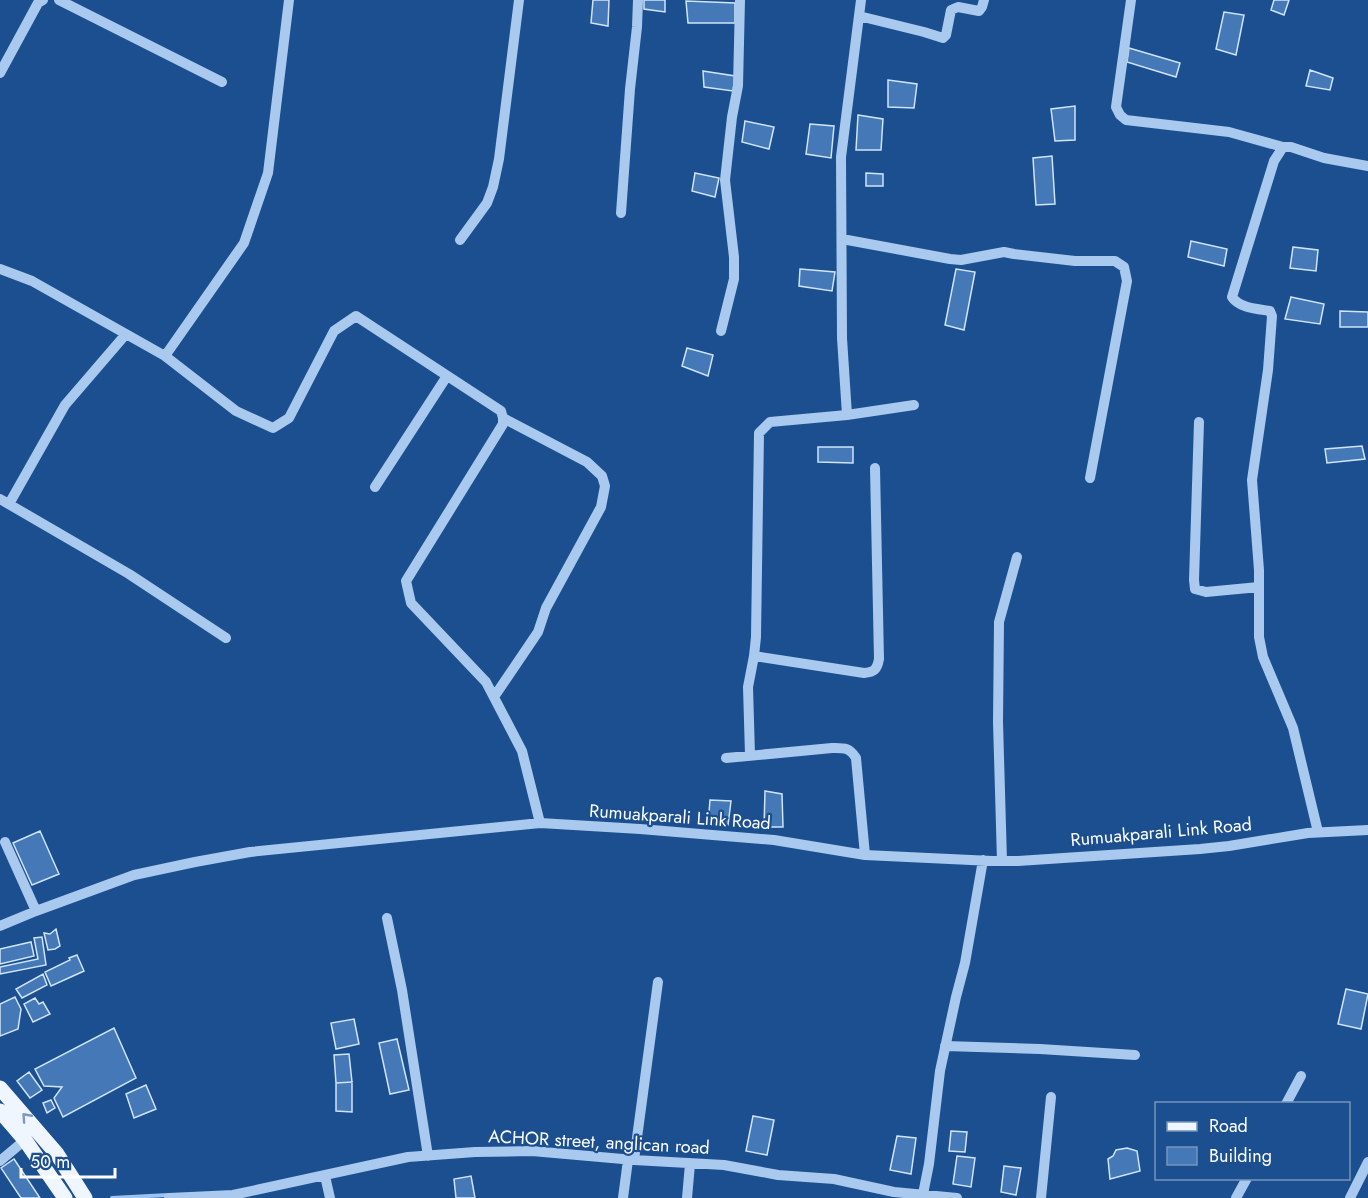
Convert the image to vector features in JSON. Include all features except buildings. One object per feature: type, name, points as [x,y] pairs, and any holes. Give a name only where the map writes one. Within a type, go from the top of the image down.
[{"type":"main road","points":[[0,1088],[57,1154],[85,1198]]},
{"type":"main road","points":[[0,1111],[25,1140],[65,1198]]},
{"type":"street","points":[[0,73],[38,3],[43,0]]},
{"type":"street","points":[[59,0],[222,82]]},
{"type":"street","points":[[165,356],[244,243],[268,173],[289,0]]},
{"type":"street","points":[[460,240],[487,203],[500,159],[519,0]]},
{"type":"street","points":[[621,213],[638,0]]},
{"type":"street","points":[[722,331],[734,279],[734,258],[725,180],[738,86],[740,0]]},
{"type":"street","points":[[847,415],[842,338],[841,158],[861,0]]},
{"type":"street","points":[[859,16],[945,38],[951,10],[958,7],[979,11],[984,0]]},
{"type":"street","points":[[1131,0],[1116,107],[1126,120],[1229,132],[1283,147],[1291,147],[1324,158],[1368,166]]},
{"type":"street","points":[[1283,147],[1274,161],[1232,297],[1240,304],[1270,311],[1272,316],[1268,370],[1252,480],[1259,587],[1259,637],[1263,657],[1293,728],[1318,832]]},
{"type":"street","points":[[842,239],[950,259],[961,260],[1004,252],[1075,261],[1115,261],[1124,267],[1127,281],[1090,478]]},
{"type":"street","points":[[0,269],[32,281],[165,356],[236,411],[273,428],[289,418],[334,331],[356,316],[501,411],[503,424],[406,581],[411,603],[486,681],[522,751],[540,824]]},
{"type":"street","points":[[126,334],[65,405],[4,502],[129,574],[226,638]]},
{"type":"street","points":[[375,487],[447,376]]},
{"type":"street","points":[[750,755],[748,687],[754,656],[759,433],[770,422],[847,415],[914,405]]},
{"type":"street","points":[[494,698],[538,632],[546,608],[601,507],[605,486],[602,476],[587,462],[503,418]]},
{"type":"street","points":[[1199,422],[1195,589],[1206,592],[1259,587]]},
{"type":"street","points":[[754,656],[864,674],[873,672],[878,667],[875,468]]},
{"type":"street","points":[[1002,861],[998,722],[999,622],[1017,557]]},
{"type":"street","points":[[726,758],[832,748],[852,751],[856,758],[865,855]]},
{"type":"street","name":"Rumuakparali Link Road","points":[[0,926],[134,874],[195,862],[250,852],[540,824],[640,829],[774,840],[865,855],[1002,861],[1200,849],[1318,832],[1368,830]]},
{"type":"street","points":[[5,842],[36,911]]},
{"type":"street","points":[[922,1194],[929,1164],[940,1071],[966,963],[983,860]]},
{"type":"street","points":[[387,918],[402,990],[428,1156]]},
{"type":"street","points":[[623,1198],[631,1160],[658,982]]},
{"type":"street","points":[[945,1046],[1135,1054]]},
{"type":"street","points":[[1287,1102],[1301,1076]]},
{"type":"street","points":[[1041,1198],[1051,1097]]},
{"type":"street","points":[[0,1161],[25,1140]]},
{"type":"street","name":"ACHOR street, anglican road","points":[[169,1198],[233,1195],[408,1157],[532,1151],[724,1165],[778,1175],[834,1179],[894,1192],[957,1198]]},
{"type":"street","points":[[1350,1198],[1368,1162]]},
{"type":"street","points":[[687,1198],[690,1164]]},
{"type":"street","points":[[325,1176],[330,1198]]},
{"type":"street","points":[[1236,1198],[1246,1180]]},
{"type":"waterway","points":[[112,1198],[168,1195]]}]
